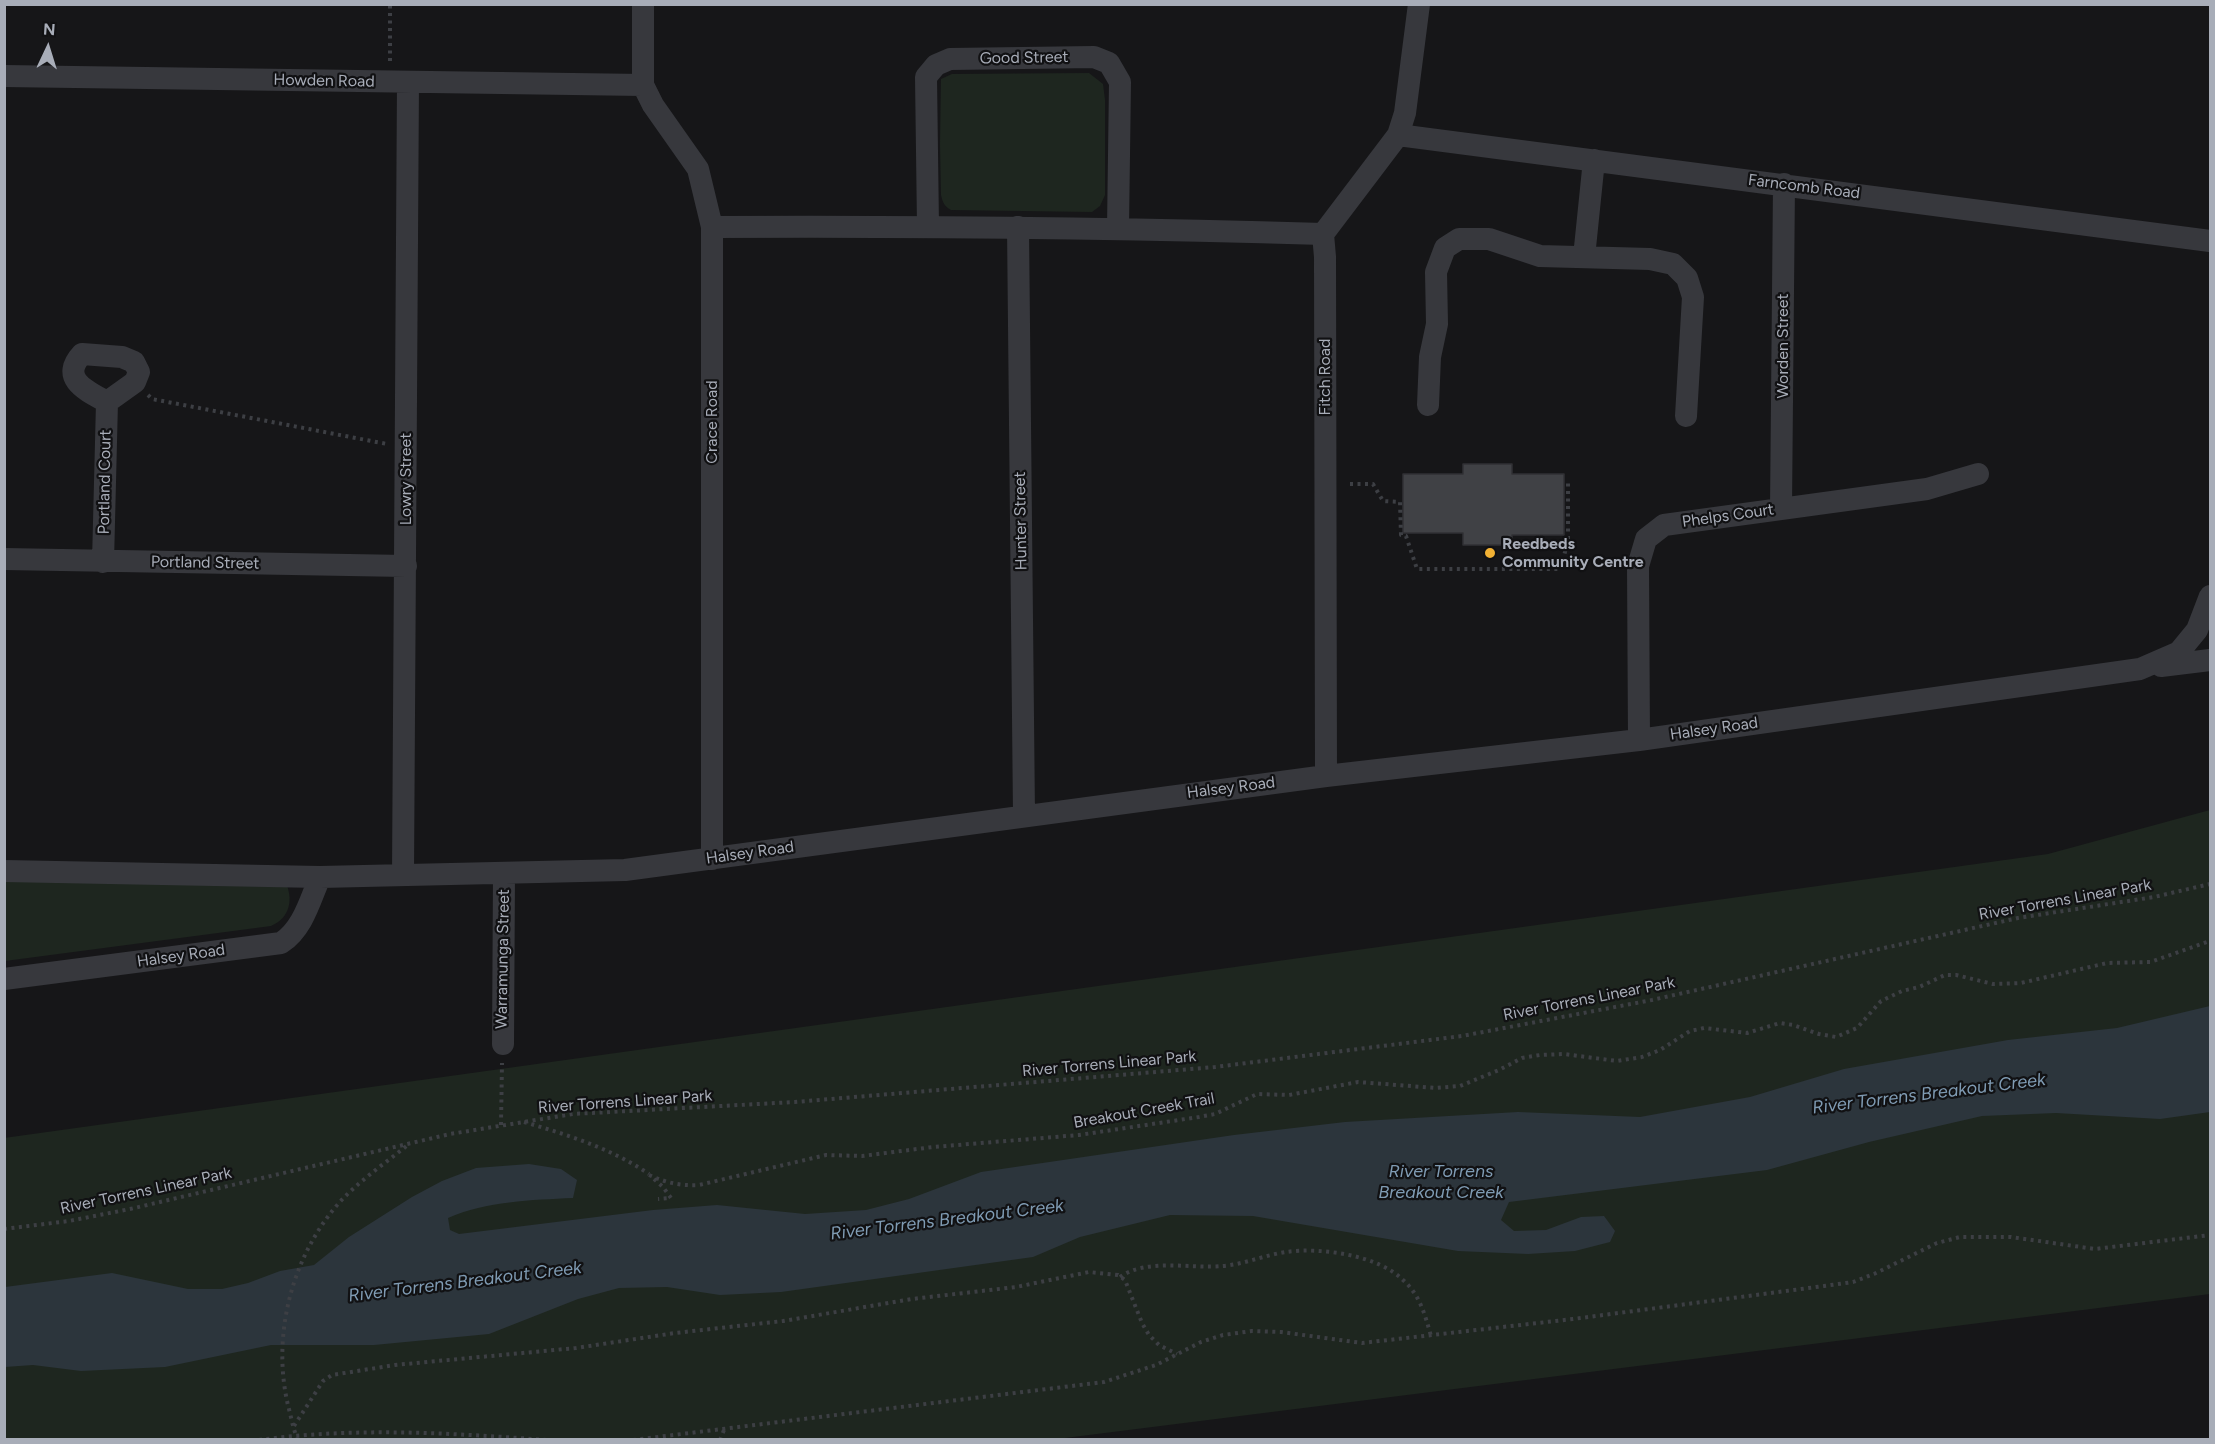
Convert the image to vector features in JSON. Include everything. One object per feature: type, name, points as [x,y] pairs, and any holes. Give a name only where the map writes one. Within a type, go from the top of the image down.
[{"type":"street","name":"Crace Road","points":[[643,4],[643,85],[653,105],[698,169],[712,227],[712,859]]},
{"type":"street","points":[[712,227],[1118,228],[1323,234],[1398,135],[1405,113],[1419,4]]},
{"type":"street","name":"Good Street","points":[[928,226],[926,76],[931,69],[950,59],[1094,57],[1109,63],[1120,82],[1118,228]]},
{"type":"street","name":"Howden Road","points":[[4,76],[643,85]]},
{"type":"street","name":"Lowry Street","points":[[399,82],[406,447],[403,875]]},
{"type":"street","name":"Farncomb Road","points":[[1398,135],[2211,241]]},
{"type":"street","points":[[1584,257],[1594,160]]},
{"type":"street","name":"Worden Street","points":[[1781,508],[1784,184]]},
{"type":"street","name":"Hunter Street","points":[[1018,227],[1024,816]]},
{"type":"street","name":"Fitch Road","points":[[1323,234],[1325,257],[1326,776]]},
{"type":"street","points":[[1428,405],[1430,357],[1437,324],[1437,272],[1445,248],[1459,239],[1489,239],[1540,256],[1650,259],[1673,264],[1687,278],[1693,297],[1686,416]]},
{"type":"street","points":[[82,354],[122,357],[134,362],[139,372],[135,382],[107,402],[81,388],[73,375],[74,363],[82,354]]},
{"type":"street","name":"Portland Court","points":[[103,562],[107,402]]},
{"type":"street","name":"Phelps Court","points":[[1639,740],[1638,566],[1646,539],[1664,525],[1927,489],[1978,474]]},
{"type":"street","name":"Portland Street","points":[[4,560],[406,566]]},
{"type":"street","name":"Halsey Road","points":[[2140,669],[2179,651],[2198,630],[2211,596]]},
{"type":"street","name":"Halsey Road","points":[[4,871],[320,877],[625,870],[1326,776],[1639,740],[2211,660]]},
{"type":"street","name":"Warramunga Street","points":[[503,1044],[504,874]]},
{"type":"street","name":"Halsey Road","points":[[4,979],[280,943],[297,928],[320,877]]},
{"type":"path","points":[[390,4],[399,82]]},
{"type":"path","points":[[135,382],[152,399],[406,447]]},
{"type":"path","points":[[1350,484],[1373,484],[1383,501],[1400,502],[1401,535],[1406,536],[1418,569],[1561,569],[1568,539],[1568,479]]},
{"type":"path","name":"River Torrens Linear Park","points":[[4,1229],[69,1221],[130,1209],[412,1142],[522,1121],[573,1114],[795,1102],[1203,1068],[1450,1038],[1652,1000],[2018,918],[2135,901],[2211,884]]},
{"type":"path","name":"Breakout Creek Trail","points":[[649,1174],[664,1182],[681,1186],[699,1185],[826,1155],[862,1156],[933,1147],[1079,1135],[1199,1117],[1215,1114],[1257,1094],[1289,1095],[1358,1082],[1436,1088],[1460,1086],[1522,1058],[1564,1054],[1617,1061],[1642,1057],[1660,1050],[1690,1031],[1704,1028],[1747,1033],[1780,1023],[1836,1037],[1857,1028],[1881,1001],[1945,975],[1993,984],[2021,983],[2107,963],[2150,962],[2211,941]]},
{"type":"path","points":[[501,1125],[503,1044]]},
{"type":"path","points":[[522,1121],[593,1144],[620,1156],[649,1174],[671,1198],[658,1199]]},
{"type":"path","points":[[297,1437],[285,1396],[282,1365],[286,1313],[303,1260],[323,1224],[345,1196],[412,1142]]},
{"type":"path","points":[[633,1440],[1104,1382],[1138,1372],[1202,1341],[1252,1331],[1281,1332],[1362,1343],[1853,1282],[1937,1243],[1960,1238],[2011,1237],[2095,1249],[2211,1235]]},
{"type":"path","points":[[1120,1277],[1127,1272],[1142,1268],[1226,1266],[1303,1250],[1342,1254],[1382,1266],[1403,1279],[1418,1298],[1431,1336]]},
{"type":"path","points":[[294,1426],[323,1381],[332,1375],[395,1365],[576,1348],[675,1333],[783,1321],[912,1299],[1016,1287],[1089,1272],[1106,1273],[1125,1280],[1149,1335],[1159,1344],[1178,1354]]},
{"type":"path","points":[[720,1440],[724,1430]]},
{"type":"path","points":[[259,1440],[354,1431],[422,1432],[547,1440]]},
{"type":"shaded area","points":[[1089,73],[1103,84],[1105,100],[1105,195],[1100,206],[1092,212],[951,210],[945,206],[941,195],[941,79],[952,74]]},
{"type":"shaded area","points":[[2210,810],[2210,1294],[1057,1439],[5,1439],[4,1138],[2048,854]]},
{"type":"shaded area","points":[[4,876],[285,881],[290,901],[286,913],[271,926],[5,961]]},
{"type":"water","name":"River Torrens Breakout Creek","points":[[2210,1006],[2210,1112],[2160,1119],[2056,1113],[1982,1116],[1869,1142],[1767,1170],[1509,1202],[1501,1220],[1514,1231],[1546,1230],[1581,1217],[1604,1216],[1615,1231],[1610,1242],[1575,1251],[1528,1254],[1458,1251],[1253,1216],[1170,1215],[1080,1237],[1033,1257],[781,1292],[720,1295],[667,1287],[619,1288],[578,1299],[489,1334],[374,1345],[271,1345],[165,1367],[81,1371],[33,1365],[5,1367],[5,1287],[112,1273],[188,1289],[222,1289],[248,1283],[280,1271],[314,1265],[349,1237],[412,1197],[442,1181],[476,1168],[529,1164],[561,1169],[577,1180],[573,1198],[494,1205],[448,1218],[450,1230],[459,1234],[653,1210],[717,1205],[805,1214],[866,1210],[909,1199],[981,1172],[1234,1135],[1345,1122],[1518,1112],[1640,1117],[1750,1097],[1844,1069],[2008,1040],[2117,1028]]},
{"type":"building","points":[[1463,464],[1512,464],[1512,474],[1564,474],[1564,535],[1512,535],[1512,545],[1463,545],[1463,533],[1403,533],[1403,474],[1463,474]]},
{"type":"place","name":"Reedbeds Community Centre","points":[[1490,553]]}]
